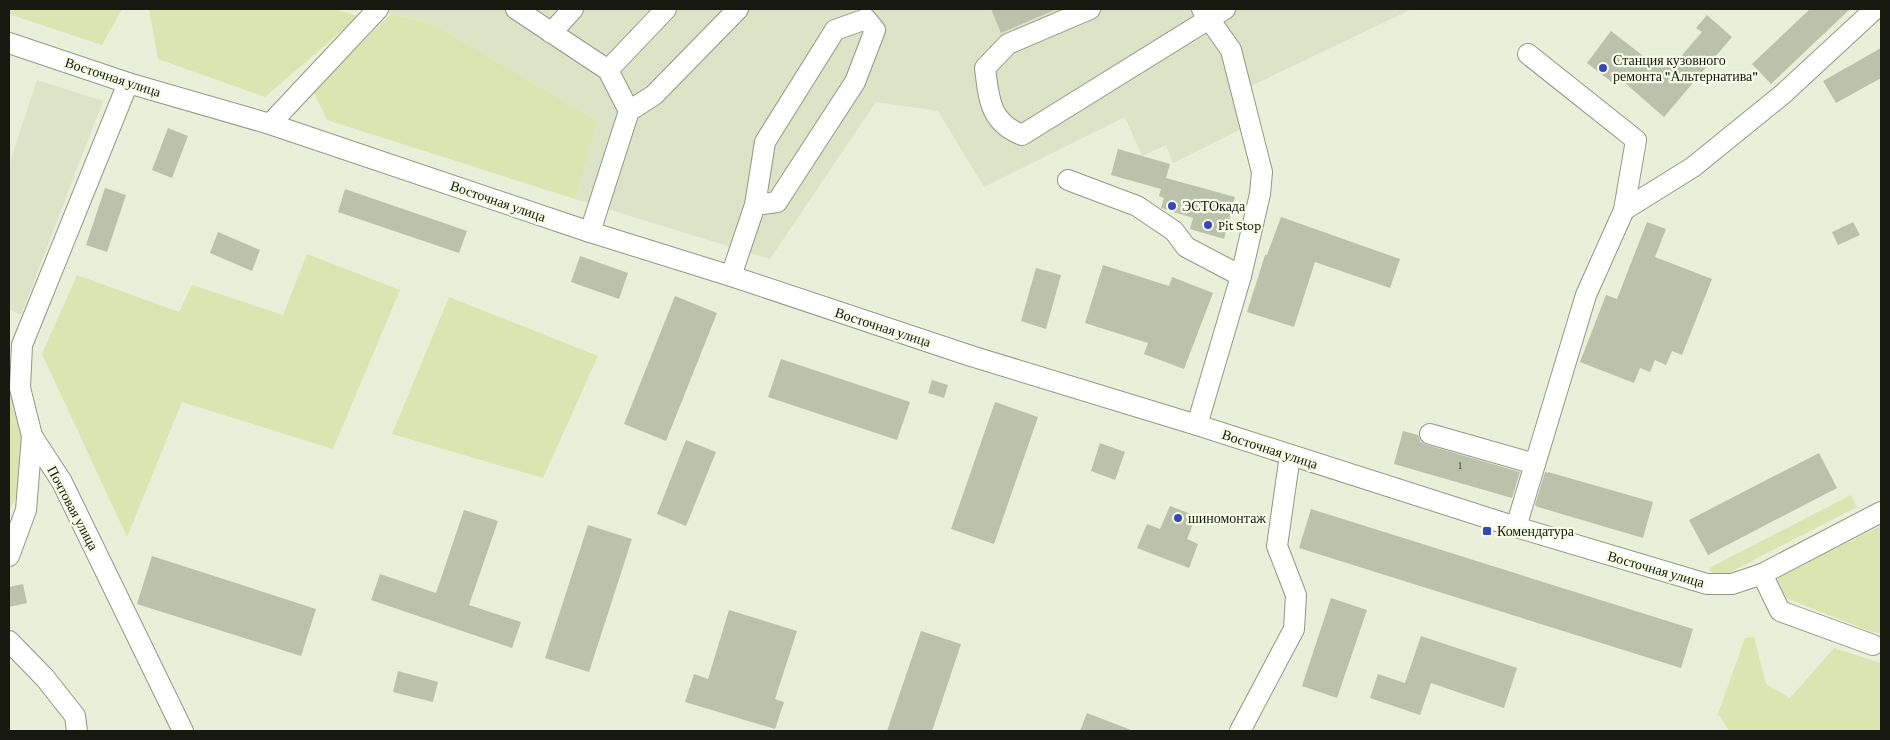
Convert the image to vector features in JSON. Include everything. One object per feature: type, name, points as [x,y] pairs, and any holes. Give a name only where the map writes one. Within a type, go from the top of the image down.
[{"type":"street","points":[[270,124],[378,9]]},
{"type":"street","points":[[516,9],[608,70],[629,111]]},
{"type":"street","points":[[550,33],[573,9]]},
{"type":"street","points":[[608,70],[666,9]]},
{"type":"street","points":[[590,232],[629,111],[654,95],[738,9]]},
{"type":"street","points":[[1090,9],[1008,44],[985,68],[990,107],[1009,130],[1022,135],[1211,12],[1231,50],[1262,172],[1260,194],[1241,276],[1197,425]]},
{"type":"street","points":[[1624,210],[1700,161],[1783,94],[1875,9]]},
{"type":"street","points":[[731,276],[756,205],[765,142],[835,30],[866,20],[875,30],[855,82],[777,202],[756,205]]},
{"type":"street","name":"Восточная улица","points":[[9,43],[128,83],[270,124],[590,232],[731,276],[971,356],[1197,425],[1516,527],[1707,584],[1732,584],[1762,574],[1881,512]]},
{"type":"street","points":[[1516,527],[1586,295],[1624,210],[1636,140],[1528,54]]},
{"type":"street","name":"Почтовая улица","points":[[128,83],[15,350],[20,388],[32,436],[62,482],[184,731]]},
{"type":"street","points":[[1068,180],[1137,206],[1174,231],[1186,247],[1241,276]]},
{"type":"street","points":[[1430,434],[1535,464]]},
{"type":"street","points":[[9,556],[26,510],[32,436]]},
{"type":"street","points":[[1240,731],[1294,629],[1296,595],[1277,546],[1290,455]]},
{"type":"street","points":[[1762,574],[1780,611],[1873,645]]},
{"type":"street","points":[[9,641],[45,678],[75,716],[77,731]]},
{"type":"shaded area","points":[[370,9],[1412,9],[1232,95],[1247,126],[1173,163],[1166,145],[1142,156],[1125,117],[984,187],[938,111],[876,102],[770,259],[575,199],[598,121],[431,23]]},
{"type":"shaded area","points":[[37,80],[103,101],[21,315],[9,309],[9,165]]},
{"type":"green space","points":[[9,9],[122,9],[102,45],[9,14]]},
{"type":"green space","points":[[149,9],[333,9],[359,16],[265,97],[158,59]]},
{"type":"green space","points":[[391,14],[431,23],[598,121],[575,199],[327,120],[313,91]]},
{"type":"green space","points":[[307,254],[400,290],[333,449],[182,402],[127,537],[42,354],[77,275],[179,312],[192,285],[283,315]]},
{"type":"green space","points":[[449,297],[598,356],[543,478],[392,434]]},
{"type":"green space","points":[[9,384],[24,435],[22,488],[9,510]]},
{"type":"green space","points":[[1851,495],[1857,507],[1715,580],[1709,568]]},
{"type":"green space","points":[[1881,526],[1881,633],[1872,632],[1778,595],[1778,576]]},
{"type":"green space","points":[[1754,637],[1766,684],[1790,698],[1834,648],[1881,663],[1881,731],[1729,731],[1718,714],[1745,638]]},
{"type":"building","points":[[991,9],[1057,9],[1001,33]]},
{"type":"building","points":[[1810,9],[1850,9],[1771,84],[1752,64]]},
{"type":"building","points":[[1707,15],[1732,37],[1664,117],[1618,77],[1613,83],[1587,63],[1611,31],[1655,65],[1660,58],[1671,68],[1702,32],[1696,28]]},
{"type":"building","points":[[1881,48],[1881,78],[1836,103],[1823,81]]},
{"type":"building","points":[[168,128],[188,136],[172,178],[152,170]]},
{"type":"building","points":[[1118,149],[1170,164],[1166,178],[1235,197],[1224,239],[1190,229],[1193,218],[1161,208],[1164,198],[1159,196],[1161,189],[1111,175]]},
{"type":"building","points":[[105,188],[126,195],[107,252],[86,245]]},
{"type":"building","points":[[345,189],[467,231],[459,253],[338,212]]},
{"type":"building","points":[[1281,217],[1400,259],[1390,288],[1315,262],[1294,327],[1247,312],[1265,255],[1267,255]]},
{"type":"building","points":[[1647,222],[1666,229],[1655,257],[1712,279],[1682,355],[1672,351],[1666,365],[1655,360],[1650,372],[1640,368],[1634,383],[1580,362],[1606,295],[1617,299]]},
{"type":"building","points":[[1853,222],[1860,235],[1838,245],[1832,232]]},
{"type":"building","points":[[218,232],[260,250],[252,271],[210,253]]},
{"type":"building","points":[[580,256],[628,273],[619,299],[571,282]]},
{"type":"building","points":[[1103,265],[1169,286],[1172,277],[1213,293],[1184,369],[1144,354],[1148,343],[1085,323]]},
{"type":"building","points":[[1036,268],[1061,275],[1046,329],[1021,321]]},
{"type":"building","points":[[675,296],[717,313],[666,441],[624,424]]},
{"type":"building","points":[[781,359],[910,402],[897,440],[768,397]]},
{"type":"building","points":[[932,380],[948,385],[944,398],[928,393]]},
{"type":"building","points":[[995,402],[1038,417],[994,544],[951,529]]},
{"type":"building","points":[[1403,431],[1418,435],[1421,442],[1427,445],[1520,472],[1512,498],[1394,464]]},
{"type":"building","points":[[686,440],[716,452],[686,526],[657,514]]},
{"type":"building","points":[[1100,443],[1125,452],[1115,480],[1091,471]]},
{"type":"building","points":[[1819,453],[1837,488],[1708,555],[1689,520]]},
{"type":"building","points":[[1545,472],[1653,502],[1643,538],[1535,505]]},
{"type":"building","points":[[1170,506],[1196,516],[1187,539],[1198,544],[1189,568],[1137,548],[1147,524],[1160,529]]},
{"type":"building","points":[[1311,509],[1693,629],[1681,668],[1299,548]]},
{"type":"building","points":[[464,510],[498,521],[469,605],[521,622],[512,648],[371,600],[380,574],[436,593]]},
{"type":"building","points":[[588,525],[632,539],[589,672],[545,658]]},
{"type":"building","points":[[152,556],[316,609],[301,656],[137,604]]},
{"type":"building","points":[[23,584],[27,603],[9,607],[9,587]]},
{"type":"building","points":[[1331,598],[1367,610],[1337,698],[1302,686]]},
{"type":"building","points":[[729,610],[797,631],[775,699],[784,702],[775,729],[685,702],[694,674],[708,679]]},
{"type":"building","points":[[921,631],[961,644],[932,731],[887,731]]},
{"type":"building","points":[[1421,636],[1517,668],[1504,708],[1431,683],[1420,715],[1370,698],[1378,674],[1405,683]]},
{"type":"building","points":[[398,671],[438,682],[433,702],[393,692]]},
{"type":"building","points":[[1087,713],[1131,730],[1131,731],[1080,731]]},
{"type":"place","name":"Станция кузовного ремонта \"Альтернатива\"","points":[[1603,68]]},
{"type":"place","name":"ЭСТОкада","points":[[1172,206]]},
{"type":"place","name":"Pit Stop","points":[[1208,225]]},
{"type":"place","name":"шиномонтаж","points":[[1178,518]]},
{"type":"place","name":"Комендатура","points":[[1487,531]]}]
